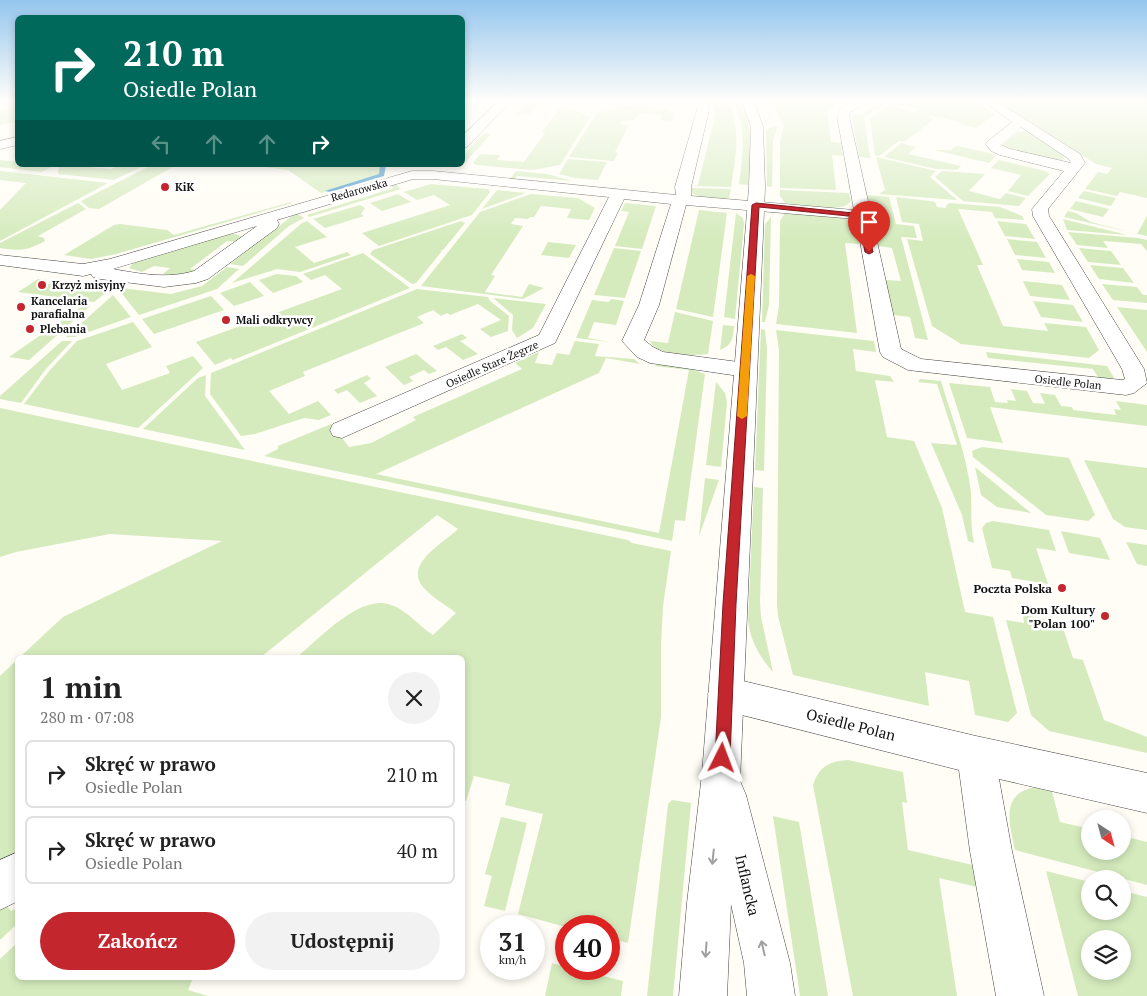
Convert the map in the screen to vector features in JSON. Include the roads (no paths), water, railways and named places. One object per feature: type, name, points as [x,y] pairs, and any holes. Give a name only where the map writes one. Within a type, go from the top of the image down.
[{"type":"street","points":[[693,147],[683,187],[682,200],[649,305],[633,341],[645,352],[658,358],[746,370]]},
{"type":"street","name":"Inflancka","points":[[703,996],[709,903],[721,774],[756,205],[757,147]]},
{"type":"street","name":"Osiedle Polan","points":[[849,147],[890,352],[916,366],[1126,388],[1136,381],[1133,369],[1041,216],[1040,209],[1074,169]]},
{"type":"street","points":[[996,147],[1005,152],[1074,169],[1078,163],[1075,157],[1061,147]]},
{"type":"street","name":"Redarowska","points":[[0,260],[83,270],[113,264],[412,175],[438,170],[682,200],[756,205]]},
{"type":"street","name":"Osiedle Stare Żegrze","points":[[342,430],[548,339],[619,193]]},
{"type":"street","points":[[756,205],[861,215]]},
{"type":"street","points":[[83,270],[176,282],[189,280],[201,275],[288,211]]},
{"type":"street","name":"Osiedle Polan","points":[[726,694],[976,755],[1147,793]]},
{"type":"street","points":[[976,755],[991,852],[1020,996]]},
{"type":"street","name":"Inflancka","points":[[721,774],[767,963],[771,996]]},
{"type":"street","points":[[0,888],[15,876]]},
{"type":"waterway","points":[[328,191],[382,175],[383,167]]},
{"type":"place","name":"KiK","points":[[165,187]]},
{"type":"place","name":"Krzyż misyjny","points":[[42,285]]},
{"type":"place","name":"Kancelaria parafialna","points":[[21,307]]},
{"type":"place","name":"Mali odkrywcy","points":[[226,320]]},
{"type":"place","name":"Plebania","points":[[30,329]]},
{"type":"place","name":"Poczta Polska","points":[[1062,588]]},
{"type":"place","name":"Dom Kultury \"Polan 100\"","points":[[1105,616]]}]
